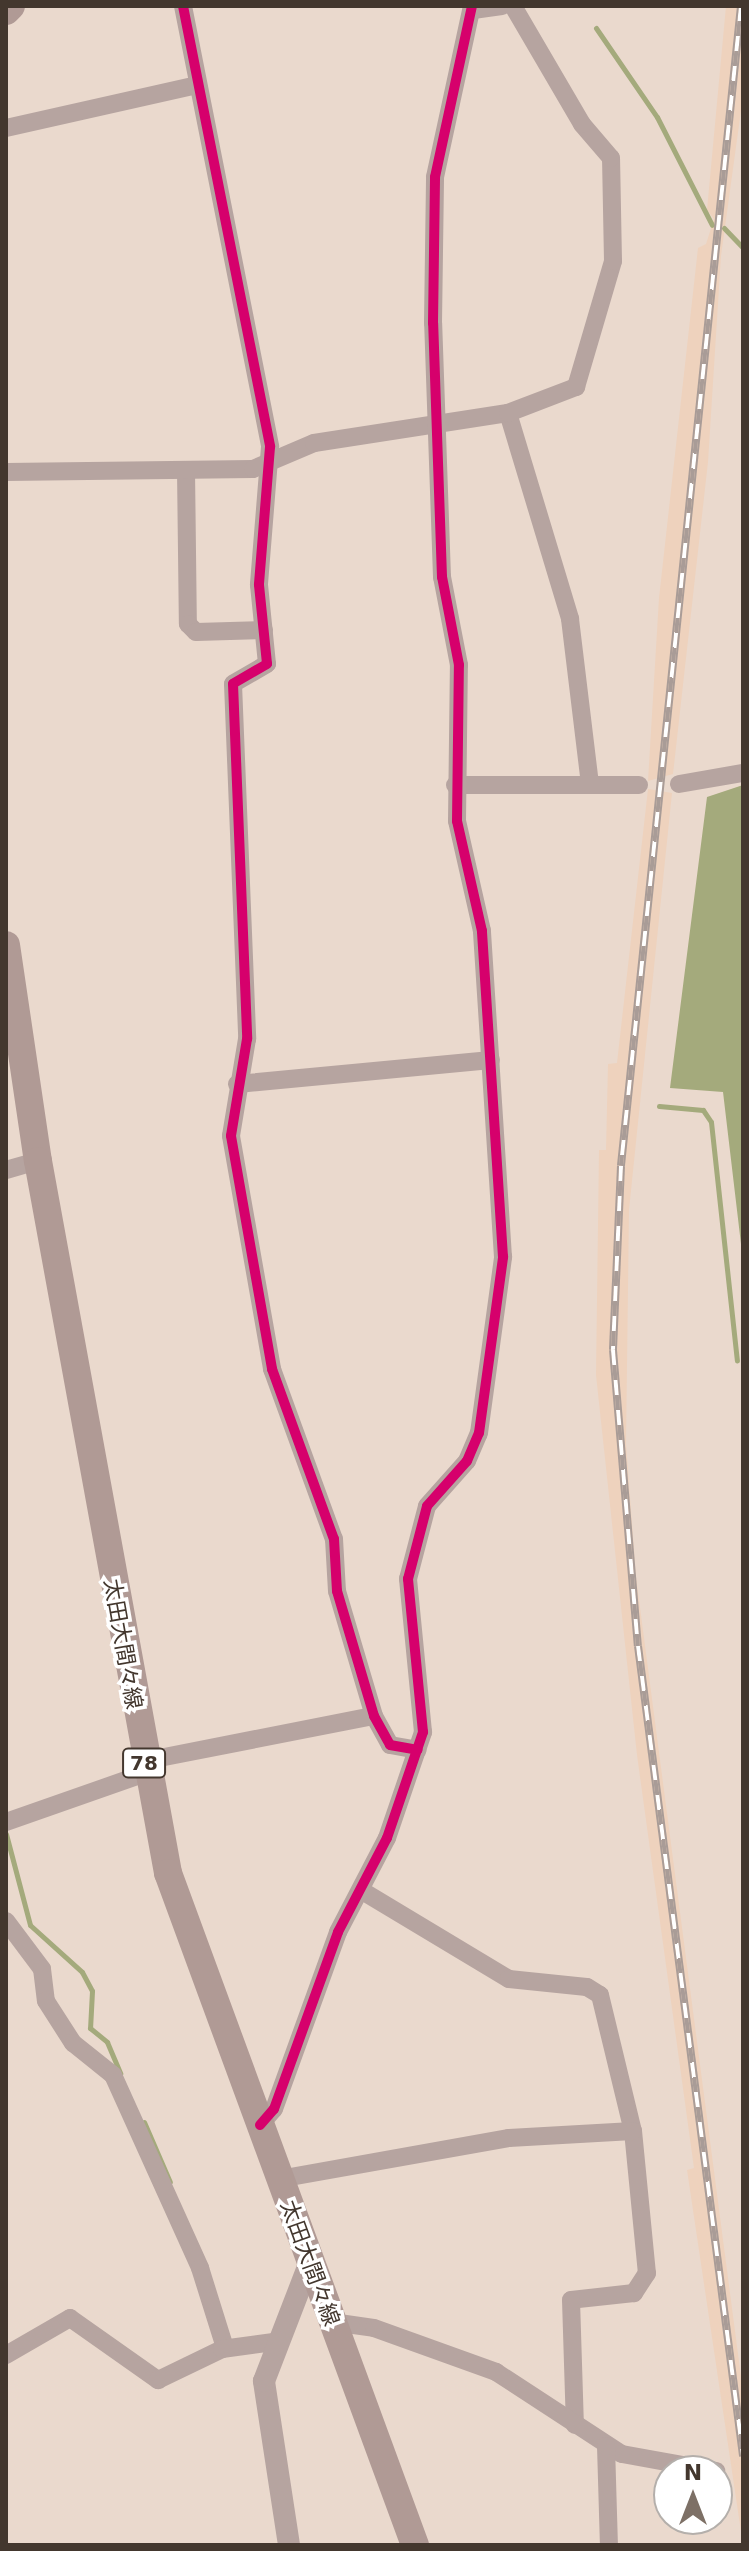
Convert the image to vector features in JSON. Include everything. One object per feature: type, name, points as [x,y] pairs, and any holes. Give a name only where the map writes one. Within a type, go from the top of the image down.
[{"type":"main road","points":[[6,11],[11,6]]},
{"type":"main road","name":"太田大間々線","points":[[6,945],[38,1161],[145,1767],[168,1873],[415,2545]]},
{"type":"street","points":[[183,6],[259,371],[267,464],[259,585],[265,669],[233,684],[247,1039],[237,1084],[231,1136],[272,1369],[334,1539],[337,1591],[374,1716],[390,1745],[418,1750]]},
{"type":"street","points":[[260,2125],[274,2109],[338,1932],[364,1892],[418,1750],[424,1722],[409,1626],[412,1553],[427,1506],[467,1461],[479,1433],[503,1257],[482,931],[455,785],[459,665],[442,577],[435,177],[473,8],[502,6]]},
{"type":"street","points":[[6,472],[186,470],[267,464],[314,443],[508,413],[576,387],[614,250],[611,158],[582,124],[513,6]]},
{"type":"street","points":[[6,128],[197,85]]},
{"type":"street","points":[[508,413],[570,619],[590,784]]},
{"type":"street","points":[[186,470],[188,624],[196,632],[264,630]]},
{"type":"street","points":[[679,784],[743,773]]},
{"type":"street","points":[[455,785],[639,785]]},
{"type":"street","points":[[237,1084],[491,1060]]},
{"type":"street","points":[[6,1170],[38,1161]]},
{"type":"street","points":[[6,1822],[145,1767],[374,1716]]},
{"type":"street","points":[[364,1892],[509,1979],[595,1990],[633,2131],[645,2284],[634,2293],[571,2300],[575,2425]]},
{"type":"street","points":[[6,1921],[42,1969],[46,2001],[73,2043],[113,2075],[200,2268],[225,2348]]},
{"type":"street","points":[[279,2179],[509,2138],[633,2131]]},
{"type":"street","points":[[289,2545],[264,2381],[274,2342],[311,2259]]},
{"type":"street","points":[[6,2355],[70,2318],[149,2378],[225,2348],[274,2342]]},
{"type":"street","points":[[332,2322],[363,2325],[468,2360],[606,2446],[653,2456]]},
{"type":"street","points":[[606,2446],[609,2545]]},
{"type":"shaded area","points":[[726,6],[743,6],[743,96],[721,256],[708,462],[673,774],[648,781],[659,598],[698,248],[706,244],[714,219],[707,210]]},
{"type":"shaded area","points":[[743,785],[743,1261],[723,1092],[670,1088],[707,797]]},
{"type":"shaded area","points":[[648,789],[672,793],[629,1210],[626,1444],[636,1577],[743,2392],[743,2545],[733,2478],[733,2455],[730,2455],[687,2170],[694,2168],[637,1755],[596,1375],[599,1150],[606,1150],[608,1064],[617,1063]]},
{"type":"waterway","points":[[596,28],[657,117],[712,225]]},
{"type":"waterway","points":[[724,228],[743,248]]},
{"type":"waterway","points":[[659,1106],[703,1110],[711,1122],[737,1361]]},
{"type":"waterway","points":[[6,1834],[30,1925],[82,1972],[92,1991],[90,2028],[107,2042],[120,2073]]},
{"type":"waterway","points":[[144,2122],[170,2182]]},
{"type":"railway","points":[[741,6],[621,1166],[613,1350],[638,1646],[743,2456]]},
{"type":"cycle path","points":[[183,6],[270,447],[259,585],[267,664],[233,684],[247,1039],[231,1136],[272,1369],[334,1539],[337,1591],[374,1716],[390,1745],[418,1750]]},
{"type":"cycle path","points":[[260,2125],[274,2109],[338,1932],[387,1838],[423,1732],[408,1579],[427,1506],[467,1461],[479,1433],[503,1257],[482,931],[457,821],[459,665],[442,577],[433,323],[435,177],[472,6]]}]
